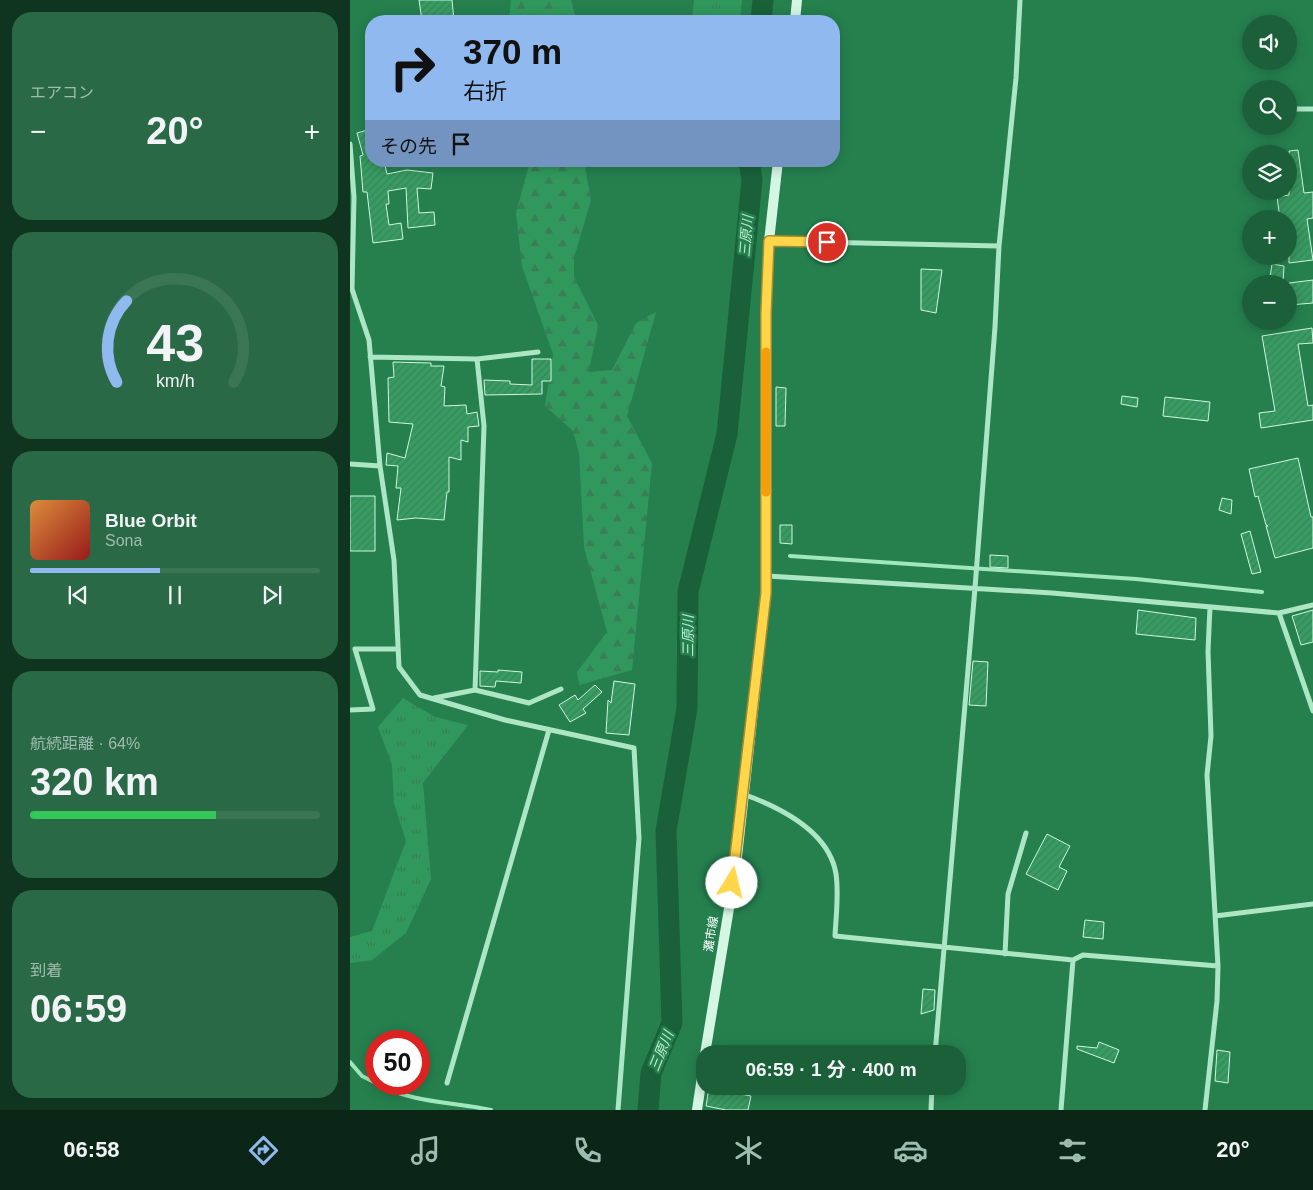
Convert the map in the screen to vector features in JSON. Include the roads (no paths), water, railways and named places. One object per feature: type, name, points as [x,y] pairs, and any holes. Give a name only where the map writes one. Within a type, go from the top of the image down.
[{"type":"main road","points":[[796,15],[797,0]]},
{"type":"main road","name":"灘市線","points":[[707,1045],[736,866],[766,593],[766,313],[769,241],[777,167]]},
{"type":"main road","name":"灘市線","points":[[697,1110],[699,1095]]},
{"type":"street","points":[[936,1045],[975,588],[995,327],[999,246],[1016,78],[1020,0]]},
{"type":"street","points":[[1297,109],[1313,109]]},
{"type":"street","points":[[350,144],[352,289],[369,340],[380,466],[394,560],[399,667],[420,695],[431,699],[548,730],[634,748],[639,838],[618,1110]]},
{"type":"street","points":[[769,241],[999,246]]},
{"type":"street","points":[[370,357],[478,359],[538,352]]},
{"type":"street","points":[[475,690],[484,426],[478,359]]},
{"type":"street","points":[[350,464],[380,466]]},
{"type":"street","points":[[766,576],[975,588],[1279,613],[1313,605]]},
{"type":"street","points":[[1205,1110],[1217,1001],[1218,966],[1207,775],[1211,736],[1208,651],[1210,607]]},
{"type":"street","points":[[1279,613],[1313,711]]},
{"type":"street","points":[[350,710],[373,709],[355,649],[398,649]]},
{"type":"street","points":[[431,699],[475,690],[529,703],[561,689]]},
{"type":"street","points":[[447,1083],[548,730]]},
{"type":"street","points":[[743,794],[794,818],[823,844],[836,872],[835,936],[1073,960],[1084,955],[1218,966]]},
{"type":"street","points":[[1004,954],[1008,894],[1026,833]]},
{"type":"street","points":[[1215,916],[1313,904]]},
{"type":"street","points":[[1061,1110],[1073,960]]},
{"type":"street","points":[[930,1110],[931,1095]]},
{"type":"waterway","name":"三原川","points":[[762,15],[763,0]]},
{"type":"waterway","name":"三原川","points":[[648,1110],[651,1073],[672,1023],[666,831],[687,708],[688,592],[727,434],[752,180],[750,167]]},
{"type":"waterway","points":[[790,556],[1136,579],[1262,592]]},
{"type":"waterway","points":[[350,1062],[365,1078]]},
{"type":"waterway","points":[[405,1095],[491,1110]]}]
